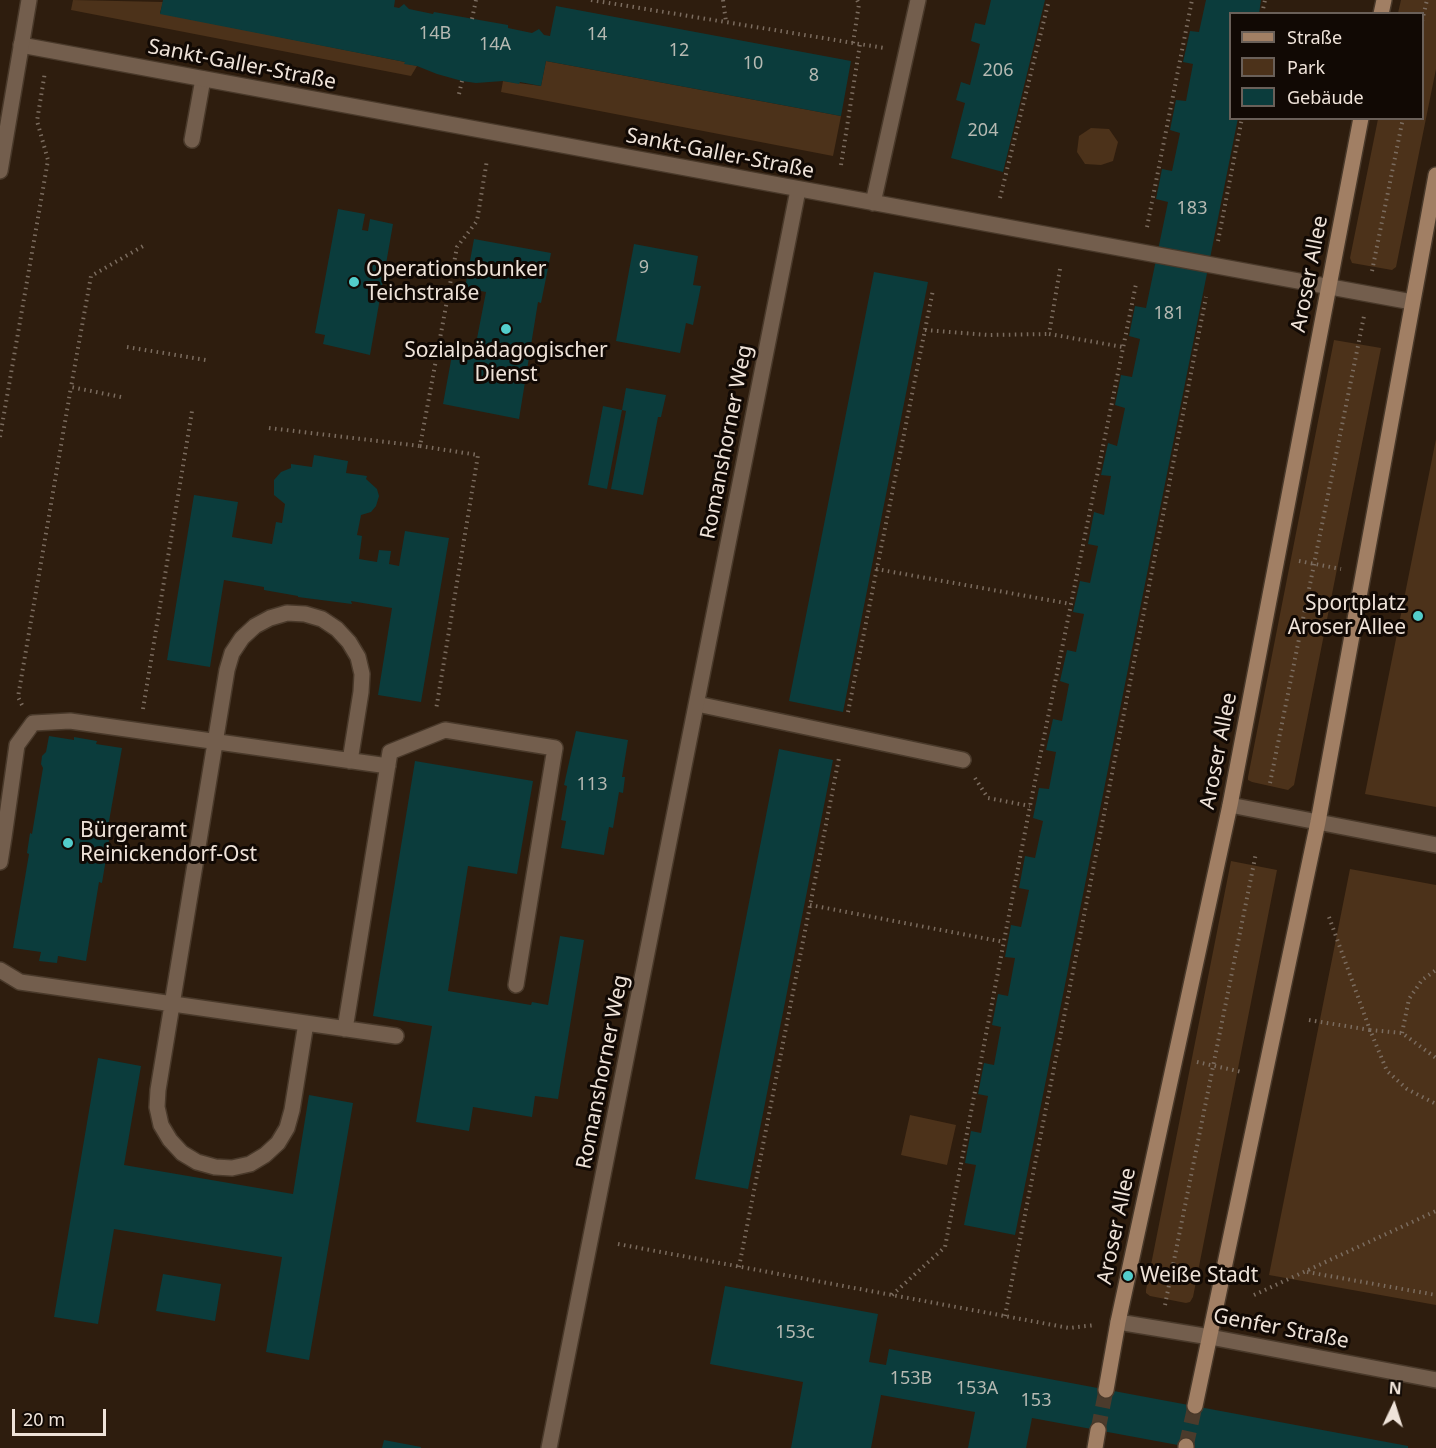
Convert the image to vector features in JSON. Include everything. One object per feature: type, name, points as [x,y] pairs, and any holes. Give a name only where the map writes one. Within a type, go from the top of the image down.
[{"type":"main road","name":"Aroser Allee","points":[[1106,1390],[1118,1322],[1230,805],[1361,120]]},
{"type":"main road","points":[[1195,1406],[1318,822],[1436,175]]},
{"type":"main road","points":[[1095,1448],[1098,1430]]},
{"type":"street","points":[[0,171],[29,0]]},
{"type":"street","points":[[873,203],[918,0]]},
{"type":"street","name":"Sankt-Galler-Straße","points":[[21,45],[1412,302]]},
{"type":"street","points":[[192,140],[203,79]]},
{"type":"street","name":"Romanshorner Weg","points":[[549,1448],[798,190]]},
{"type":"street","points":[[306,1023],[292,1110],[287,1128],[278,1143],[265,1155],[250,1164],[232,1168],[214,1167],[197,1162],[182,1153],[170,1140],[161,1125],[158,1090],[227,670],[232,653],[242,638],[255,626],[270,618],[287,614],[305,614],[322,619],[337,629],[349,642],[358,657],[362,674],[350,761]]},
{"type":"street","points":[[698,704],[963,760]]},
{"type":"street","points":[[0,862],[17,745],[33,723],[70,721],[388,766]]},
{"type":"street","points":[[345,1029],[390,752],[445,730],[555,748],[516,985]]},
{"type":"street","points":[[1230,805],[1436,844]]},
{"type":"street","points":[[0,970],[20,982],[396,1036]]},
{"type":"street","name":"Genfer Straße","points":[[1118,1322],[1436,1380]]},
{"type":"path","points":[[472,19],[476,0]]},
{"type":"path","points":[[591,0],[887,49]]},
{"type":"path","points":[[723,0],[726,22]]},
{"type":"path","points":[[853,43],[859,4],[857,0]]},
{"type":"path","points":[[1000,198],[1049,0]]},
{"type":"path","points":[[1148,227],[1192,0]]},
{"type":"path","points":[[841,165],[860,44]]},
{"type":"path","points":[[0,437],[48,160],[37,121],[45,68]]},
{"type":"path","points":[[459,94],[462,81]]},
{"type":"path","points":[[1218,241],[1242,120]]},
{"type":"path","points":[[1270,783],[1403,120]]},
{"type":"path","points":[[420,446],[457,247],[477,221],[487,160]]},
{"type":"path","points":[[33,723],[18,697],[91,276],[145,245]]},
{"type":"path","points":[[1049,334],[1060,269]]},
{"type":"path","points":[[892,1295],[945,1247],[1030,806],[1136,284]]},
{"type":"path","points":[[739,1267],[843,734],[933,291]]},
{"type":"path","points":[[1005,1316],[1206,297]]},
{"type":"path","points":[[925,330],[988,334],[1049,334],[1123,347]]},
{"type":"path","points":[[128,347],[206,360]]},
{"type":"path","points":[[71,387],[121,397]]},
{"type":"path","points":[[139,730],[192,411]]},
{"type":"path","points":[[269,428],[478,455],[432,736]]},
{"type":"path","points":[[1277,556],[1363,573]]},
{"type":"path","points":[[876,569],[1071,604]]},
{"type":"path","points":[[963,760],[988,798],[1030,806]]},
{"type":"path","points":[[1160,1329],[1256,853]]},
{"type":"path","points":[[810,906],[1004,942]]},
{"type":"path","points":[[1329,917],[1387,1071],[1407,1089],[1436,1104]]},
{"type":"path","points":[[1402,1033],[1409,999],[1422,980],[1436,970]]},
{"type":"path","points":[[1309,1020],[1402,1033],[1436,1058]]},
{"type":"path","points":[[1175,1057],[1265,1077]]},
{"type":"path","points":[[1254,1295],[1436,1211]]},
{"type":"path","points":[[618,1244],[1068,1328],[1118,1322]]},
{"type":"path","points":[[1305,1272],[1436,1295]]},
{"type":"green space","points":[[73,0],[163,2],[160,13],[417,66],[411,76],[71,10]]},
{"type":"green space","points":[[1401,0],[1436,0],[1436,69],[1396,267],[1392,270],[1352,263],[1350,258],[1378,120],[1424,120],[1424,12],[1398,12]]},
{"type":"green space","points":[[546,61],[841,116],[833,156],[501,92],[503,81],[541,86]]},
{"type":"green space","points":[[1091,128],[1109,129],[1118,142],[1113,161],[1101,165],[1085,164],[1077,152],[1079,136]]},
{"type":"green space","points":[[1334,340],[1381,348],[1294,785],[1288,790],[1252,782],[1248,780],[1248,777]]},
{"type":"green space","name":"Sportplatz Aroser Allee","points":[[1436,439],[1436,807],[1365,794]]},
{"type":"green space","points":[[1231,861],[1277,870],[1193,1297],[1190,1302],[1186,1303],[1150,1296],[1146,1290]]},
{"type":"green space","points":[[1350,869],[1436,885],[1436,1305],[1269,1275]]},
{"type":"green space","points":[[910,1115],[956,1125],[947,1165],[901,1155]]},
{"type":"building","points":[[163,0],[395,0],[394,7],[399,8],[404,4],[409,9],[508,25],[508,28],[532,33],[539,29],[544,35],[550,36],[556,6],[851,61],[841,116],[546,61],[541,86],[520,82],[519,84],[503,81],[476,83],[462,81],[404,64],[405,62],[160,14]]},
{"type":"building","points":[[991,0],[1045,0],[1003,172],[951,158],[965,103],[956,100],[961,82],[970,85],[980,44],[971,41],[975,23],[985,25]]},
{"type":"building","points":[[1206,0],[1261,0],[1259,12],[1229,12],[1229,120],[1238,120],[1015,1235],[964,1225],[976,1165],[965,1163],[971,1131],[981,1133],[988,1096],[978,1094],[984,1063],[994,1065],[1001,1027],[992,1025],[998,994],[1008,996],[1015,958],[1005,957],[1011,925],[1021,927],[1029,890],[1019,888],[1025,856],[1035,858],[1043,821],[1033,818],[1039,788],[1049,789],[1056,752],[1046,750],[1053,719],[1062,721],[1069,684],[1060,681],[1067,650],[1076,652],[1084,614],[1073,612],[1080,581],[1090,583],[1098,546],[1088,544],[1094,512],[1104,515],[1111,476],[1101,475],[1108,443],[1117,446],[1125,408],[1115,405],[1121,375],[1132,377],[1140,339],[1129,336],[1135,306],[1146,308],[1168,202],[1156,199],[1162,169],[1172,171],[1180,133],[1170,130],[1176,100],[1186,101],[1193,64],[1183,62],[1190,31],[1199,32]]},
{"type":"building","name":"Operationsbunker Teichstraße","points":[[338,209],[365,214],[362,230],[368,231],[370,219],[393,224],[370,355],[323,344],[325,335],[315,333]]},
{"type":"building","name":"Sozialpädagogischer Dienst","points":[[474,239],[551,253],[541,303],[538,302],[519,419],[443,404],[452,355],[473,359],[486,292],[465,288]]},
{"type":"building","points":[[634,244],[698,256],[693,285],[701,286],[693,325],[686,323],[680,353],[616,341]]},
{"type":"building","points":[[874,272],[928,282],[843,712],[789,701]]},
{"type":"building","points":[[626,388],[666,395],[661,417],[658,417],[643,495],[611,489],[626,411],[622,410]]},
{"type":"building","points":[[603,406],[622,410],[607,489],[588,485]]},
{"type":"building","points":[[314,455],[348,461],[346,473],[367,476],[366,479],[377,489],[379,496],[376,506],[371,512],[361,515],[357,535],[362,536],[359,559],[377,562],[379,550],[391,551],[389,564],[399,566],[405,531],[449,538],[421,702],[378,695],[392,608],[351,601],[352,604],[298,597],[264,590],[264,587],[224,580],[210,667],[167,660],[194,495],[238,502],[232,537],[272,544],[276,522],[282,523],[285,504],[274,495],[274,480],[281,472],[291,468],[291,464],[312,467]]},
{"type":"building","points":[[576,731],[628,740],[622,777],[625,777],[623,793],[619,792],[613,828],[609,827],[604,855],[561,848],[566,821],[561,820],[567,786],[564,785]]},
{"type":"building","name":"Bürgeramt Reinickendorf-Ost","points":[[49,736],[74,740],[74,737],[97,741],[96,744],[122,748],[108,827],[111,828],[102,883],[99,882],[86,961],[58,956],[57,963],[39,961],[41,952],[13,948],[29,854],[27,853],[30,833],[32,834],[43,768],[42,756],[46,752]]},
{"type":"building","points":[[779,749],[833,760],[748,1189],[695,1179]]},
{"type":"building","points":[[415,761],[533,781],[517,874],[468,866],[448,991],[531,1005],[532,1002],[548,1005],[560,936],[584,940],[558,1099],[535,1096],[532,1117],[473,1107],[469,1131],[416,1122],[432,1026],[373,1016]]},
{"type":"building","points":[[98,1058],[141,1066],[124,1165],[293,1194],[309,1095],[353,1103],[309,1360],[266,1352],[282,1257],[114,1229],[98,1324],[54,1317]]},
{"type":"building","points":[[163,1274],[221,1284],[215,1321],[156,1311]]},
{"type":"building","points":[[725,1286],[878,1314],[869,1362],[886,1365],[889,1349],[1408,1446],[1408,1448],[1194,1448],[1032,1418],[1026,1448],[968,1448],[975,1412],[881,1395],[871,1448],[791,1448],[803,1382],[710,1364]]},
{"type":"building","points":[[384,1440],[421,1447],[421,1448],[382,1448]]},
{"type":"tunnel","points":[[1098,1430],[1106,1390]]},
{"type":"tunnel","points":[[1186,1446],[1195,1406]]},
{"type":"place","name":"Operationsbunker Teichstraße","points":[[354,282]]},
{"type":"place","name":"Sozialpädagogischer Dienst","points":[[506,329]]},
{"type":"place","name":"Sportplatz Aroser Allee","points":[[1418,616]]},
{"type":"place","name":"Bürgeramt Reinickendorf-Ost","points":[[68,843]]},
{"type":"place","name":"Weiße Stadt","points":[[1128,1276]]}]
